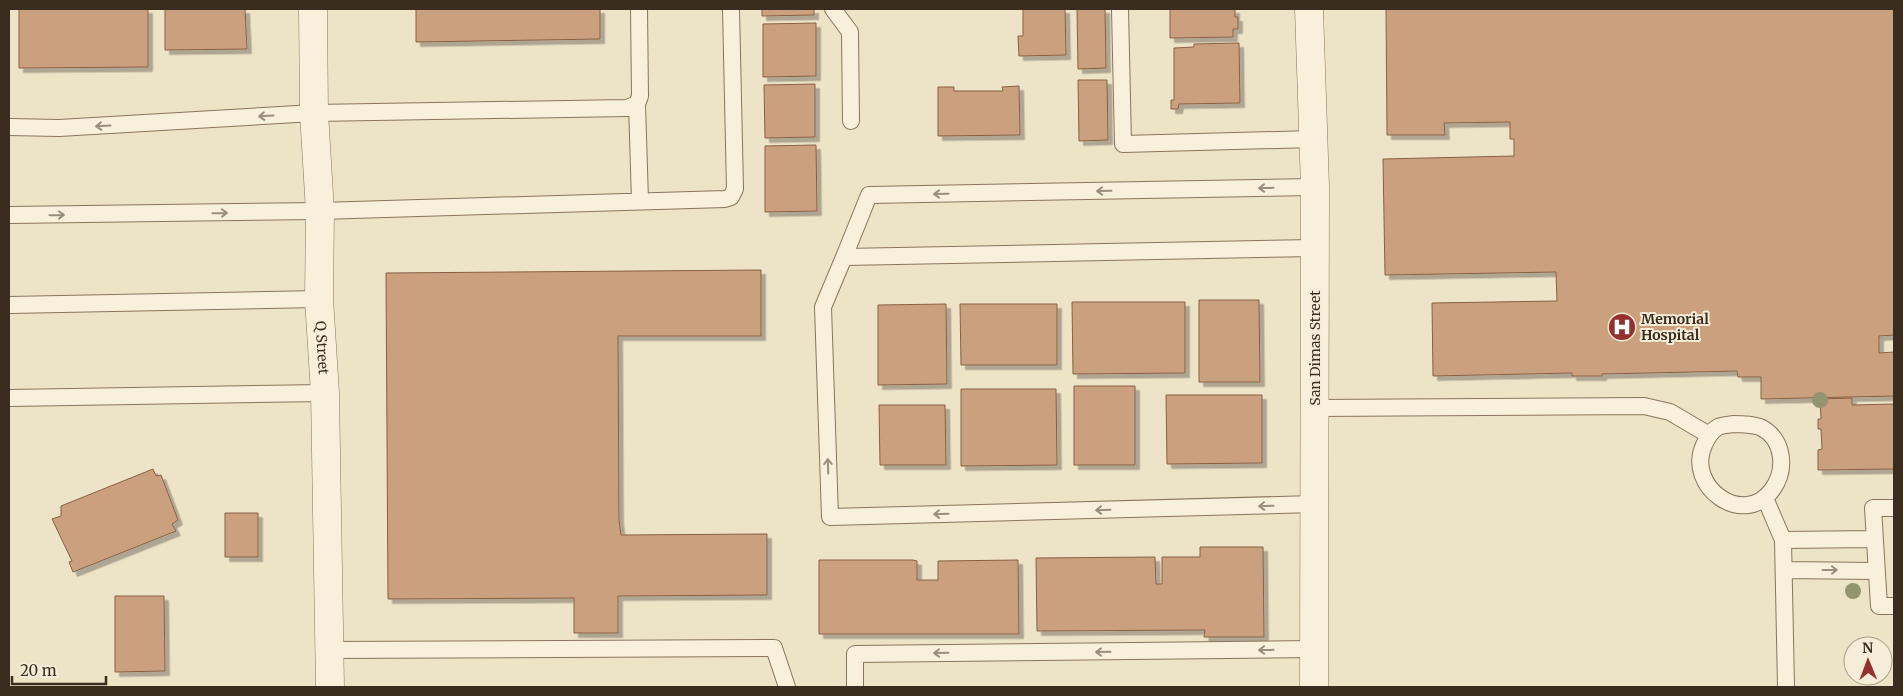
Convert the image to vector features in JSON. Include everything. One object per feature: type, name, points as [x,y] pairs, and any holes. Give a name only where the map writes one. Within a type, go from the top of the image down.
[{"type":"street","name":"Q Street","points":[[314,9],[314,113],[320,211],[319,299],[325,393],[330,687]]},
{"type":"street","name":"San Dimas Street","points":[[1309,9],[1315,187],[1314,687]]},
{"type":"lane","points":[[639,9],[640,96],[637,104],[640,201]]},
{"type":"lane","points":[[9,215],[320,211],[725,200],[732,197],[735,189],[731,9]]},
{"type":"lane","points":[[834,9],[850,32],[851,121]]},
{"type":"lane","points":[[1120,9],[1123,144],[1314,139]]},
{"type":"lane","points":[[9,127],[59,128],[314,113],[627,108],[637,104]]},
{"type":"lane","points":[[1314,504],[830,517],[823,307],[869,195],[1315,187]]},
{"type":"lane","points":[[844,257],[1315,248]]},
{"type":"lane","points":[[9,305],[319,299]]},
{"type":"lane","points":[[9,398],[325,393]]},
{"type":"lane","points":[[1315,408],[1644,406],[1670,412],[1709,435]]},
{"type":"lane","points":[[1749,424],[1766,431],[1774,440],[1780,450],[1781,464],[1774,488],[1765,498],[1746,505],[1737,505],[1722,500],[1710,490],[1700,463],[1702,449],[1709,435],[1718,427],[1749,424]]},
{"type":"lane","points":[[1765,498],[1783,540],[1786,687]]},
{"type":"lane","points":[[1894,508],[1873,508],[1879,606],[1894,606]]},
{"type":"lane","points":[[1783,540],[1874,539]]},
{"type":"lane","points":[[1784,570],[1876,571]]},
{"type":"lane","points":[[328,650],[774,648],[787,687]]},
{"type":"lane","points":[[855,687],[855,654],[1315,649]]},
{"type":"building","points":[[19,9],[148,9],[148,67],[19,68]]},
{"type":"building","points":[[165,9],[245,9],[247,49],[165,50]]},
{"type":"building","points":[[416,9],[600,9],[600,39],[416,42]]},
{"type":"building","points":[[762,9],[814,9],[814,15],[762,16]]},
{"type":"building","points":[[1023,9],[1065,9],[1066,55],[1019,56],[1018,36],[1023,36]]},
{"type":"building","points":[[1077,9],[1105,9],[1106,68],[1078,69]]},
{"type":"building","points":[[1170,9],[1235,9],[1235,17],[1238,17],[1238,29],[1233,29],[1233,37],[1170,38]]},
{"type":"building","points":[[1386,9],[1894,9],[1894,335],[1879,336],[1879,353],[1894,352],[1894,396],[1761,399],[1761,377],[1738,377],[1737,371],[1602,374],[1602,376],[1572,376],[1572,373],[1433,376],[1432,303],[1557,301],[1556,272],[1385,275],[1383,159],[1514,156],[1514,139],[1510,139],[1510,122],[1444,123],[1445,135],[1387,135]]},
{"type":"building","points":[[816,23],[816,76],[763,77],[763,24]]},
{"type":"building","points":[[1239,43],[1240,103],[1179,104],[1178,109],[1171,109],[1171,100],[1174,100],[1174,48],[1194,47],[1194,44]]},
{"type":"building","points":[[1078,80],[1107,80],[1108,140],[1079,141]]},
{"type":"building","points":[[815,84],[815,137],[765,138],[764,85]]},
{"type":"building","points":[[1019,86],[1020,135],[938,136],[938,87],[954,87],[954,91],[1003,91],[1002,87]]},
{"type":"building","points":[[816,145],[817,211],[765,212],[765,146]]},
{"type":"building","points":[[761,270],[761,336],[618,336],[619,520],[621,535],[767,534],[767,595],[618,596],[618,633],[574,633],[574,598],[388,599],[386,273]]},
{"type":"building","points":[[1199,300],[1259,300],[1260,382],[1199,382]]},
{"type":"building","points":[[1072,302],[1185,302],[1185,373],[1073,374]]},
{"type":"building","points":[[946,304],[947,384],[878,385],[878,305]]},
{"type":"building","points":[[960,304],[1057,304],[1057,365],[961,365]]},
{"type":"building","points":[[1074,386],[1135,386],[1135,465],[1074,465]]},
{"type":"building","points":[[961,389],[1056,389],[1057,465],[961,466]]},
{"type":"building","points":[[1166,395],[1262,395],[1262,463],[1167,464]]},
{"type":"building","points":[[1852,398],[1852,405],[1894,404],[1894,469],[1818,470],[1818,450],[1822,449],[1821,429],[1818,429],[1818,419],[1821,419],[1820,399]]},
{"type":"building","points":[[879,405],[945,405],[946,465],[880,465]]},
{"type":"building","points":[[153,469],[156,476],[161,475],[178,520],[172,524],[176,531],[73,572],[69,562],[72,561],[52,519],[61,516],[61,506]]},
{"type":"building","points":[[225,513],[258,513],[258,557],[225,557]]},
{"type":"building","points":[[1200,547],[1263,547],[1264,637],[1204,637],[1205,630],[1037,631],[1036,558],[1155,557],[1156,584],[1162,584],[1162,557],[1200,557]]},
{"type":"building","points":[[819,560],[913,560],[917,561],[917,580],[938,580],[938,561],[1018,560],[1019,634],[819,634]]},
{"type":"building","points":[[115,596],[164,596],[165,671],[115,672]]},
{"type":"place","name":"Memorial Hospital","points":[[1622,327]]}]
